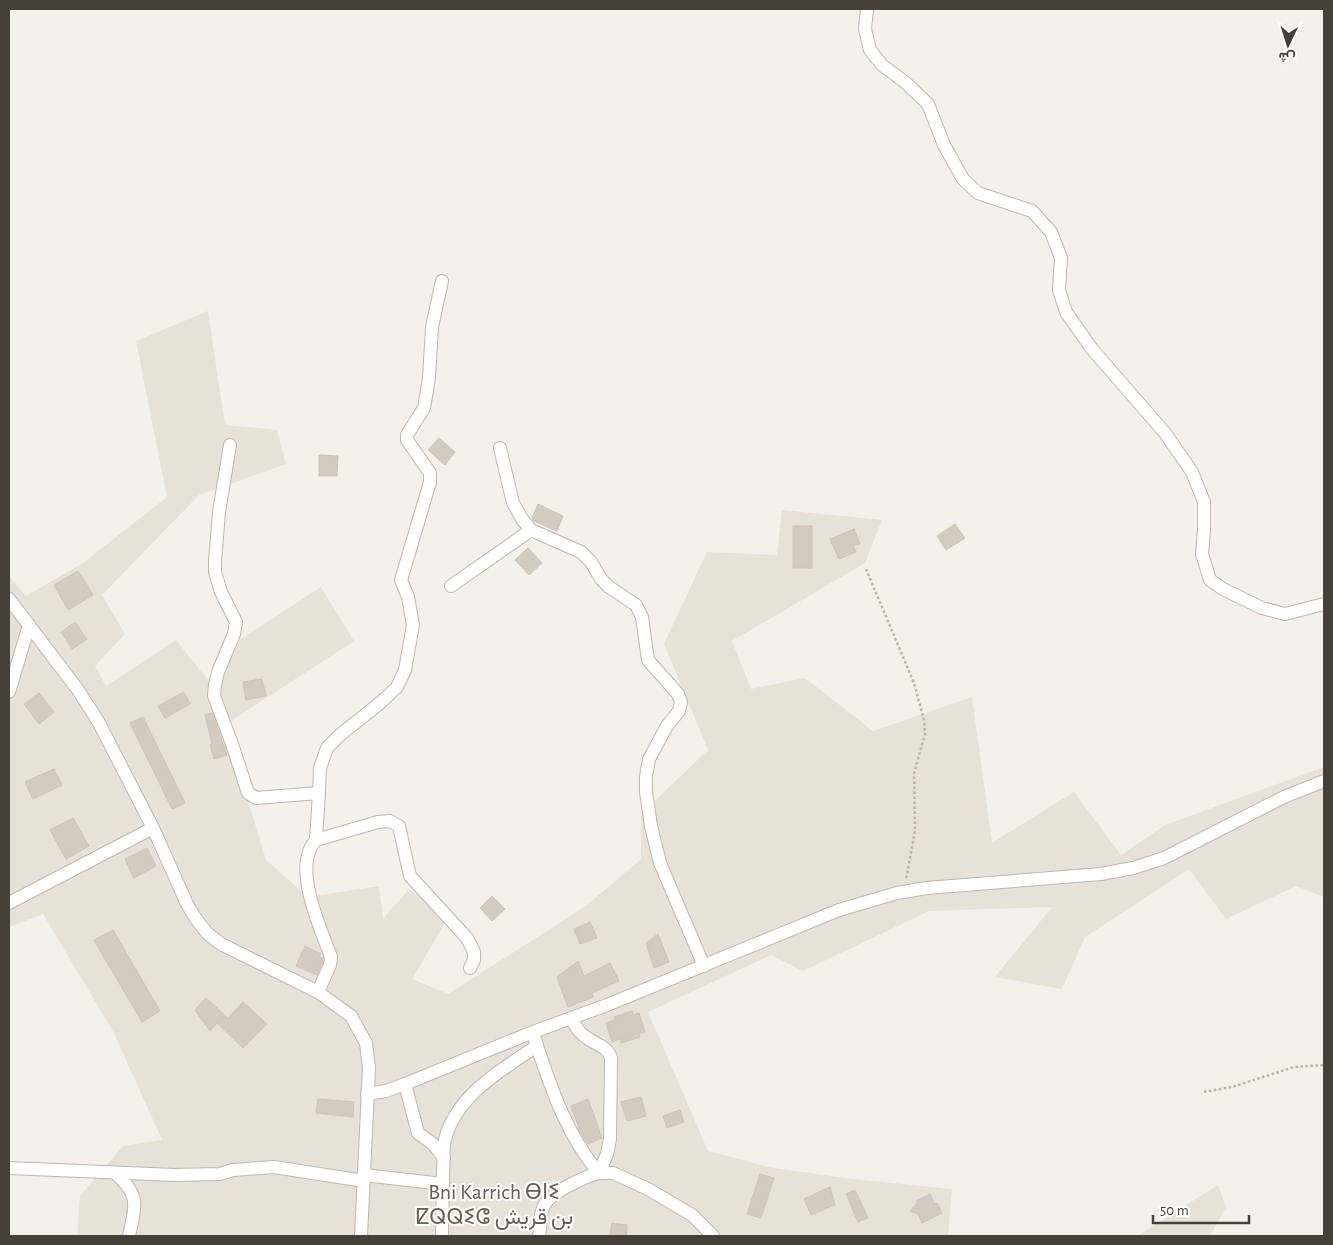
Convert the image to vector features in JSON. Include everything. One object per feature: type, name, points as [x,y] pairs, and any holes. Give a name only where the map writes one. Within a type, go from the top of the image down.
[{"type":"street","points":[[868,9],[865,29],[870,50],[882,66],[906,82],[928,104],[944,145],[963,179],[978,193],[1032,211],[1051,232],[1061,258],[1059,290],[1066,312],[1092,348],[1165,433],[1192,472],[1204,502],[1202,554],[1210,580],[1223,589],[1262,608],[1285,614],[1324,604]]},
{"type":"street","points":[[316,840],[320,768],[327,748],[397,687],[405,670],[413,625],[408,597],[401,580],[430,482],[430,473],[407,440],[407,435],[424,408],[429,378],[432,327],[442,281]]},
{"type":"street","points":[[230,445],[219,512],[215,572],[221,592],[236,622],[234,634],[218,672],[214,696],[248,793],[251,796],[256,798],[318,793]]},
{"type":"street","points":[[500,448],[513,503],[531,530],[581,552],[591,562],[601,579],[609,587],[636,605],[642,617],[648,660],[678,694],[681,702],[679,711],[667,726],[649,759],[646,792],[651,826],[660,863],[704,966]]},
{"type":"street","points":[[451,586],[531,530]]},
{"type":"street","points":[[9,599],[78,690],[98,721],[153,828],[196,920],[207,933],[221,944],[318,992],[351,1016],[362,1033],[368,1055],[361,1236]]},
{"type":"street","points":[[9,692],[29,626]]},
{"type":"street","points":[[367,1094],[386,1091],[533,1032],[607,1006],[839,910],[868,900],[905,892],[957,885],[1101,874],[1133,868],[1164,858],[1284,797],[1324,781]]},
{"type":"street","points":[[318,992],[330,965],[331,957],[311,905],[307,883],[307,864],[310,846],[316,840],[378,822],[390,821],[399,826],[410,876],[467,938],[474,952],[474,960],[470,968]]},
{"type":"street","points":[[9,903],[153,828]]},
{"type":"street","points":[[571,1018],[576,1028],[584,1036],[605,1048],[611,1058],[610,1139],[607,1154],[599,1173]]},
{"type":"street","points":[[533,1032],[562,1112],[576,1142],[599,1173]]},
{"type":"street","points":[[442,1236],[444,1144],[450,1127],[466,1101],[496,1074],[537,1046]]},
{"type":"street","points":[[405,1084],[418,1133],[433,1144],[444,1158]]},
{"type":"street","points":[[9,1168],[174,1175],[220,1174],[233,1170],[274,1168],[443,1184]]},
{"type":"street","points":[[114,1173],[128,1184],[134,1194],[134,1210],[129,1236]]},
{"type":"street","points":[[539,1236],[542,1211],[549,1200],[585,1177],[599,1173],[613,1173],[648,1189],[692,1215],[700,1226],[713,1236]]},
{"type":"path","points":[[866,569],[914,683],[924,720],[925,734],[914,773],[915,830],[905,892]]},
{"type":"path","points":[[1204,1092],[1232,1087],[1294,1067],[1324,1065]]},
{"type":"shaded area","points":[[208,311],[225,425],[277,430],[286,464],[199,495],[102,595],[125,634],[95,666],[106,686],[176,640],[216,690],[240,640],[321,587],[354,641],[225,725],[266,860],[308,897],[379,886],[383,919],[409,889],[448,918],[412,979],[448,994],[586,906],[641,859],[641,814],[708,750],[664,644],[707,552],[777,555],[782,510],[882,520],[865,563],[732,641],[751,689],[805,678],[873,731],[972,697],[992,843],[1074,792],[1121,855],[1165,825],[1324,767],[1324,897],[1296,886],[1226,919],[1189,869],[1085,937],[1062,989],[995,977],[1052,907],[929,911],[803,971],[771,955],[648,1012],[708,1151],[773,1168],[853,1179],[952,1189],[948,1236],[77,1236],[80,1196],[123,1146],[162,1140],[114,1033],[43,914],[9,927],[9,576],[26,596],[83,563],[167,497],[136,341]]},
{"type":"shaded area","points":[[1218,1185],[1226,1207],[1210,1236],[1137,1236]]},
{"type":"building","points":[[439,438],[455,452],[445,465],[428,450]]},
{"type":"building","points":[[319,455],[338,456],[337,476],[319,476]]},
{"type":"building","points":[[538,504],[563,516],[557,531],[534,521],[532,518]]},
{"type":"building","points":[[955,524],[965,538],[946,550],[937,536]]},
{"type":"building","points":[[793,526],[812,526],[812,568],[793,568]]},
{"type":"building","points":[[854,529],[860,544],[853,546],[856,552],[839,559],[830,539]]},
{"type":"building","points":[[528,548],[542,563],[529,575],[515,560]]},
{"type":"building","points":[[78,571],[93,595],[68,610],[54,585]]},
{"type":"building","points":[[75,622],[87,639],[72,649],[61,632]]},
{"type":"building","points":[[262,679],[266,696],[246,700],[243,682]]},
{"type":"building","points":[[184,692],[190,704],[165,718],[158,706]]},
{"type":"building","points":[[39,693],[54,712],[39,724],[24,704]]},
{"type":"building","points":[[212,713],[227,755],[214,759],[205,715]]},
{"type":"building","points":[[143,717],[185,803],[172,809],[130,723]]},
{"type":"building","points":[[54,769],[62,785],[33,799],[25,782]]},
{"type":"building","points":[[73,818],[89,846],[66,859],[50,830]]},
{"type":"building","points":[[147,848],[156,866],[134,878],[125,859]]},
{"type":"building","points":[[492,896],[505,909],[492,921],[480,908]]},
{"type":"building","points":[[590,922],[597,938],[580,944],[574,929]]},
{"type":"building","points":[[113,930],[160,1011],[142,1022],[94,940]]},
{"type":"building","points":[[658,934],[669,962],[654,968],[646,943]]},
{"type":"building","points":[[305,946],[321,954],[319,957],[323,958],[317,975],[296,966]]},
{"type":"building","points":[[578,961],[584,976],[610,963],[619,981],[592,993],[593,997],[568,1007],[557,977]]},
{"type":"building","points":[[206,998],[228,1018],[243,1002],[267,1024],[243,1048],[217,1023],[210,1031],[195,1010]]},
{"type":"building","points":[[632,1011],[633,1015],[639,1013],[645,1032],[639,1034],[640,1037],[621,1043],[620,1039],[612,1042],[606,1023],[615,1020],[614,1017]]},
{"type":"building","points":[[641,1097],[646,1116],[627,1121],[621,1102]]},
{"type":"building","points":[[318,1099],[354,1102],[353,1117],[316,1113]]},
{"type":"building","points":[[588,1099],[602,1138],[588,1144],[580,1131],[571,1106]]},
{"type":"building","points":[[680,1110],[684,1122],[667,1128],[663,1116]]},
{"type":"building","points":[[760,1174],[774,1178],[761,1218],[747,1214]]},
{"type":"building","points":[[830,1187],[835,1205],[811,1215],[804,1199]]},
{"type":"building","points":[[855,1190],[868,1218],[858,1222],[846,1194]]},
{"type":"building","points":[[930,1194],[934,1204],[937,1203],[942,1213],[922,1223],[918,1214],[910,1211],[917,1203],[916,1201]]},
{"type":"building","points":[[612,1223],[627,1225],[626,1236],[610,1236]]},
{"type":"district","name":"Bni Karrich ⴱⵏⵉ ⵇⵕⵕⵉⵛ بن قريش","points":[[494,1204]]}]
